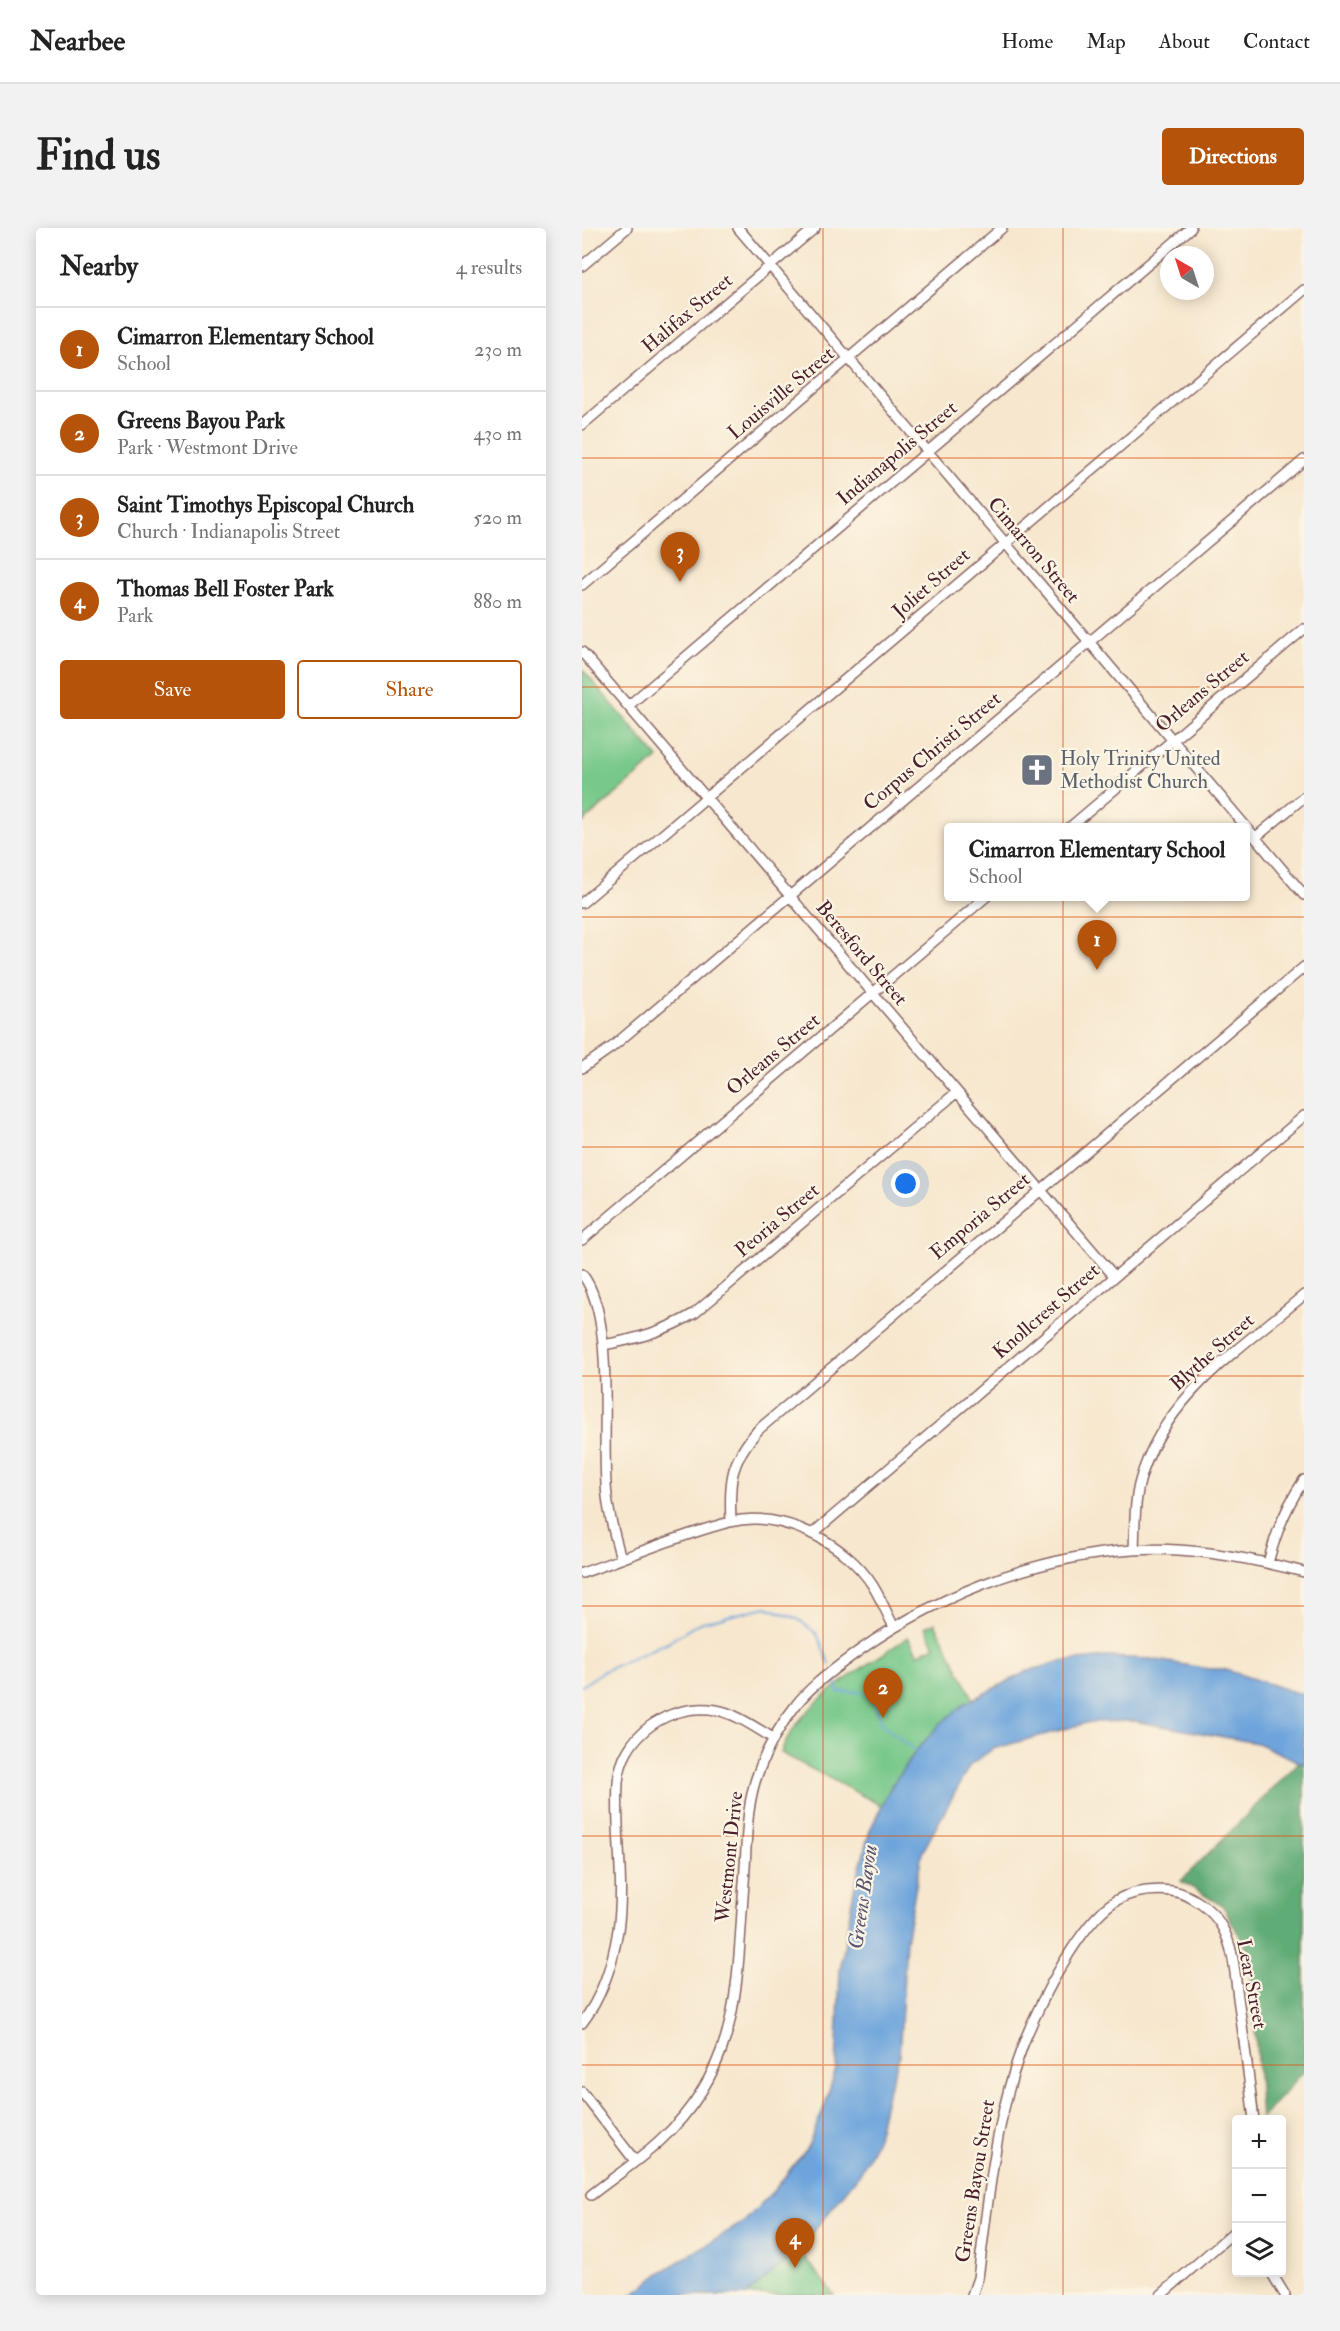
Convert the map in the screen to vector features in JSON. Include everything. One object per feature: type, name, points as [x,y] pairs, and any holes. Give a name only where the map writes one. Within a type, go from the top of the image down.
[{"type":"street","points":[[582,266],[627,228]]},
{"type":"street","name":"Cimarron Street","points":[[738,228],[1244,823]]},
{"type":"street","name":"Halifax Street","points":[[582,425],[815,228]]},
{"type":"street","name":"Louisville Street","points":[[582,585],[1002,228]]},
{"type":"street","name":"Indianapolis Street","points":[[628,706],[1191,228]]},
{"type":"street","name":"Joliet Street","points":[[582,903],[1304,290]]},
{"type":"street","name":"Corpus Christi Street","points":[[582,1068],[612,1047],[1304,460]]},
{"type":"street","name":"Orleans Street","points":[[1075,823],[1304,629]]},
{"type":"street","name":"Beresford Street","points":[[582,652],[1114,1276]]},
{"type":"street","points":[[1256,837],[1304,797]]},
{"type":"street","name":"Cimarron Street","points":[[1250,830],[1304,894]]},
{"type":"street","name":"Orleans Street","points":[[582,1240],[982,901]]},
{"type":"street","name":"Emporia Street","points":[[731,1521],[729,1487],[732,1467],[745,1445],[758,1430],[1304,967]]},
{"type":"street","name":"Peoria Street","points":[[603,1345],[641,1338],[670,1328],[695,1313],[957,1092]]},
{"type":"street","name":"Knollcrest Street","points":[[812,1534],[1304,1116]]},
{"type":"street","points":[[582,1274],[596,1300],[603,1345],[607,1496],[621,1559]]},
{"type":"street","name":"Blythe Street","points":[[1134,1550],[1140,1482],[1155,1441],[1170,1416],[1198,1384],[1304,1295]]},
{"type":"street","points":[[1268,1563],[1276,1531],[1290,1500],[1304,1480]]},
{"type":"street","points":[[582,1573],[731,1521],[764,1519],[812,1534],[853,1562],[873,1585],[894,1627]]},
{"type":"street","name":"Westmont Drive","points":[[591,2195],[661,2140],[688,2110],[710,2078],[726,2044],[734,2011],[750,1809],[757,1776],[773,1738],[797,1703],[823,1677],[894,1627],[991,1581],[1072,1558],[1134,1550],[1177,1551],[1268,1563],[1304,1572]]},
{"type":"street","points":[[582,2023],[595,2006],[609,1966],[618,1929],[618,1781],[627,1753],[646,1728],[664,1716],[690,1709],[717,1710],[773,1738]]},
{"type":"street","name":"Lear Street","points":[[1098,1915],[1115,1901],[1132,1894],[1155,1889],[1177,1892],[1203,1905],[1222,1926],[1232,1953],[1253,2115]]},
{"type":"street","name":"Greens Bayou Street","points":[[972,2295],[978,2278],[993,2158],[1006,2095],[1024,2041],[1050,1987],[1098,1915]]},
{"type":"street","points":[[582,2092],[635,2161]]},
{"type":"street","points":[[1161,2295],[1232,2233]]},
{"type":"street","points":[[1274,2277],[1285,2295]]},
{"type":"green space","points":[[582,669],[658,758],[582,823]]},
{"type":"green space","points":[[935,1623],[978,1708],[890,1810],[781,1753],[802,1718],[835,1687],[854,1673],[908,1637],[918,1654],[935,1646],[925,1627]]},
{"type":"green space","points":[[1301,1760],[1304,1761],[1304,2071],[1265,2115],[1261,2115],[1250,1955],[1223,1906],[1181,1881]]},
{"type":"green space","points":[[799,2250],[834,2295],[746,2295]]},
{"type":"water","name":"Greens Bayou","points":[[1108,1657],[1151,1659],[1209,1669],[1223,1669],[1304,1695],[1304,1764],[1257,1743],[1134,1721],[1090,1722],[993,1749],[970,1765],[922,1853],[906,1940],[899,2057],[886,2097],[876,2142],[860,2173],[799,2250],[746,2295],[632,2295],[663,2271],[744,2222],[776,2188],[808,2146],[825,2105],[836,2068],[840,1971],[854,1890],[870,1830],[892,1785],[916,1751],[941,1723],[966,1703],[1028,1671],[1058,1662]]},
{"type":"waterway","points":[[582,1686],[602,1672],[670,1641],[699,1623],[766,1607],[798,1619],[817,1634],[830,1665]]},
{"type":"waterway","points":[[835,1679],[838,1692],[861,1692],[871,1698],[884,1726],[916,1751]]},
{"type":"place","name":"Saint Timothys Episcopal Church","points":[[680,582]]},
{"type":"place","name":"Holy Trinity United Methodist Church","points":[[1037,770]]},
{"type":"place","name":"Cimarron Elementary School","points":[[1097,970]]},
{"type":"place","name":"Greens Bayou Park","points":[[883,1718]]},
{"type":"place","name":"Thomas Bell Foster Park","points":[[795,2268]]}]
